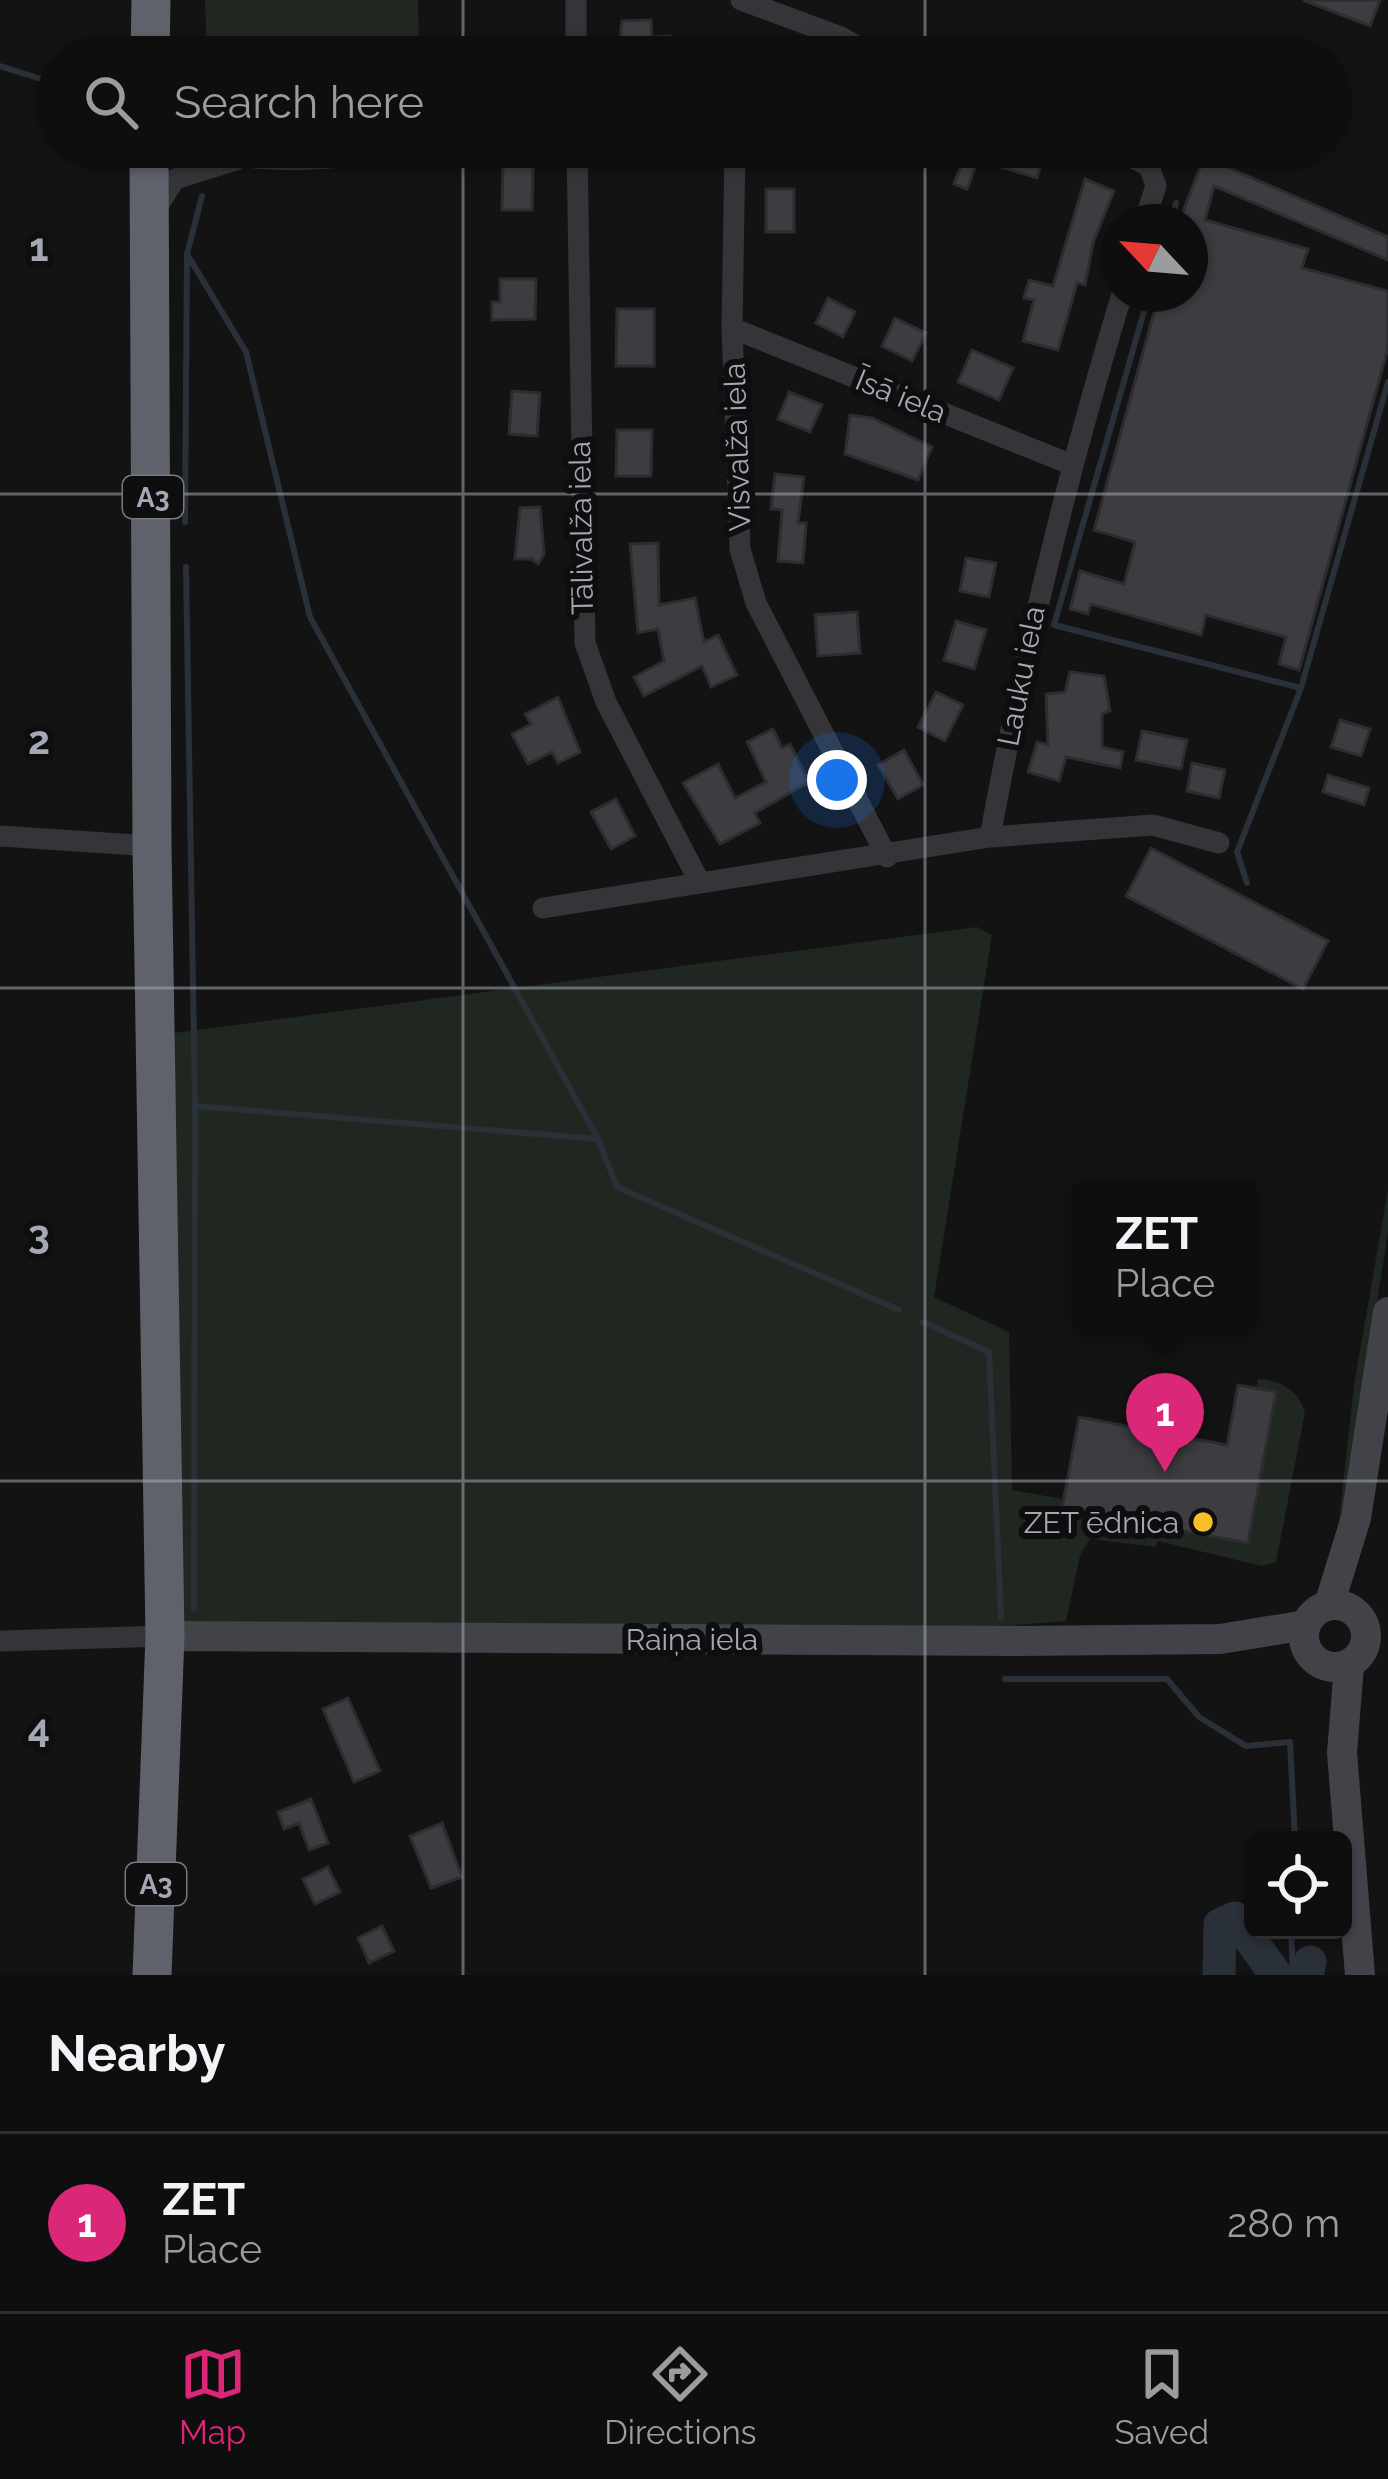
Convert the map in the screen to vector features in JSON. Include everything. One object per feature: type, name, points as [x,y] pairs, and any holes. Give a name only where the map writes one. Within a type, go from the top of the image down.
[{"type":"highway","points":[[150,36],[151,0]]},
{"type":"highway","name":"A3","points":[[150,168],[152,846],[165,1636],[152,1975]]},
{"type":"street","points":[[575,0],[576,36]]},
{"type":"street","points":[[741,0],[838,36]]},
{"type":"street","points":[[151,222],[175,178],[210,168]]},
{"type":"street","name":"Tālivalža iela","points":[[577,168],[585,643],[606,703],[700,883]]},
{"type":"street","name":"Visvalža iela","points":[[734,168],[732,328],[746,567],[756,603],[887,857]]},
{"type":"street","points":[[1150,168],[1156,186],[1150,204]]},
{"type":"street","name":"Lauku iela","points":[[990,837],[1027,637],[1070,464],[1116,312]]},
{"type":"street","name":"Īsā iela","points":[[732,328],[1070,464]]},
{"type":"street","points":[[543,908],[990,837],[1153,825],[1219,843]]},
{"type":"street","points":[[0,836],[152,846]]},
{"type":"street","points":[[1360,1975],[1342,1753],[1347,1637],[1360,1535],[1356,1518],[1388,1312]]},
{"type":"street","points":[[0,1641],[165,1636]]},
{"type":"street","name":"Raiņa iela","points":[[165,1636],[1347,1637]]},
{"type":"shaded area","points":[[205,0],[418,0],[419,36],[206,36]]},
{"type":"shaded area","points":[[977,927],[992,935],[934,1297],[1009,1332],[1012,1490],[1063,1499],[1063,1508],[1248,1543],[1276,1393],[1256,1389],[1258,1379],[1274,1381],[1293,1392],[1305,1412],[1276,1562],[1262,1566],[1158,1541],[1155,1547],[1090,1539],[1080,1555],[1066,1621],[1016,1625],[1016,1641],[165,1636],[159,1035]]},
{"type":"shaded area","points":[[1388,1190],[1388,1233],[1335,1557],[1354,1385]]},
{"type":"building","points":[[1303,0],[1380,0],[1370,26]]},
{"type":"building","points":[[651,20],[652,36],[620,36],[622,21]]},
{"type":"building","points":[[503,168],[533,168],[532,210],[502,210]]},
{"type":"building","points":[[960,168],[975,168],[967,189],[954,184]]},
{"type":"building","points":[[1004,168],[1040,168],[1037,178]]},
{"type":"building","points":[[1200,168],[1229,168],[1388,237],[1388,260],[1214,186],[1208,209],[1208,204],[1186,204]]},
{"type":"building","points":[[1085,179],[1114,191],[1109,204],[1100,204],[1100,226],[1085,285],[1077,283],[1058,350],[1023,341],[1034,300],[1024,298],[1029,280],[1053,286]]},
{"type":"building","points":[[766,189],[794,189],[794,232],[766,232]]},
{"type":"building","points":[[1208,221],[1308,249],[1302,268],[1388,291],[1388,348],[1299,670],[1279,664],[1286,637],[1206,615],[1201,635],[1091,604],[1088,614],[1070,609],[1080,571],[1124,584],[1135,542],[1094,530],[1154,312],[1208,312]]},
{"type":"building","points":[[500,279],[536,279],[535,319],[492,320],[492,302],[500,302]]},
{"type":"building","points":[[828,298],[855,312],[843,337],[816,323]]},
{"type":"building","points":[[617,309],[654,309],[654,366],[616,366]]},
{"type":"building","points":[[895,318],[926,333],[912,361],[882,346]]},
{"type":"building","points":[[972,350],[1013,368],[999,400],[958,382]]},
{"type":"building","points":[[512,391],[540,393],[537,436],[509,434]]},
{"type":"building","points":[[789,392],[822,405],[810,432],[778,419]]},
{"type":"building","points":[[850,415],[872,418],[932,447],[918,480],[845,454]]},
{"type":"building","points":[[617,430],[652,430],[651,476],[616,476]]},
{"type":"building","points":[[775,474],[804,477],[798,523],[806,523],[803,563],[778,561],[782,510],[771,509]]},
{"type":"building","points":[[540,507],[544,554],[538,564],[532,559],[515,559],[520,508]]},
{"type":"building","points":[[658,543],[659,605],[695,598],[704,642],[718,635],[737,675],[711,687],[702,666],[644,696],[634,677],[664,661],[658,629],[638,633],[630,544]]},
{"type":"building","points":[[966,558],[996,563],[989,597],[960,591]]},
{"type":"building","points":[[857,612],[860,653],[818,656],[815,615]]},
{"type":"building","points":[[956,621],[986,630],[974,669],[944,660]]},
{"type":"building","points":[[1070,672],[1104,676],[1110,711],[1102,714],[1102,747],[1123,752],[1120,768],[1066,757],[1059,781],[1028,772],[1037,742],[1048,745],[1046,694],[1065,692]]},
{"type":"building","points":[[936,692],[963,705],[945,741],[918,727]]},
{"type":"building","points":[[558,697],[580,752],[558,763],[552,752],[528,764],[512,734],[531,724],[525,714]]},
{"type":"building","points":[[1340,720],[1370,729],[1361,756],[1331,747]]},
{"type":"building","points":[[773,729],[782,748],[790,744],[809,782],[755,813],[760,823],[720,844],[683,783],[718,764],[735,798],[766,782],[747,742]]},
{"type":"building","points":[[1142,731],[1187,740],[1181,769],[1136,760]]},
{"type":"building","points":[[904,750],[923,785],[898,799],[878,765]]},
{"type":"building","points":[[1192,763],[1225,770],[1219,798],[1187,791]]},
{"type":"building","points":[[1328,775],[1369,788],[1364,805],[1323,792]]},
{"type":"building","points":[[616,799],[635,836],[611,849],[591,812]]},
{"type":"building","points":[[1151,848],[1328,941],[1303,989],[1126,896]]},
{"type":"building","points":[[1238,1385],[1276,1392],[1248,1543],[1062,1508],[1079,1417],[1227,1445]]},
{"type":"building","points":[[348,1698],[380,1771],[354,1782],[323,1709]]},
{"type":"building","points":[[311,1799],[328,1843],[309,1850],[299,1823],[284,1829],[278,1812]]},
{"type":"building","points":[[442,1823],[462,1877],[431,1888],[410,1836]]},
{"type":"building","points":[[328,1867],[340,1892],[315,1904],[303,1879]]},
{"type":"building","points":[[382,1926],[394,1951],[369,1963],[358,1938]]},
{"type":"waterway","points":[[0,66],[36,77]]},
{"type":"waterway","points":[[185,522],[187,254],[202,196]]},
{"type":"waterway","points":[[187,254],[246,352],[310,617],[598,1139],[617,1187],[899,1310]]},
{"type":"waterway","points":[[1144,312],[1054,625],[1301,688]]},
{"type":"waterway","points":[[1247,883],[1237,852],[1301,688],[1388,382]]},
{"type":"waterway","points":[[186,567],[195,1106],[194,1609]]},
{"type":"waterway","points":[[195,1106],[598,1139]]},
{"type":"waterway","points":[[923,1322],[989,1352],[1001,1617]]},
{"type":"waterway","points":[[1005,1679],[1167,1679],[1199,1717],[1246,1746],[1290,1742],[1295,1831]]},
{"type":"waterway","points":[[1219,1975],[1220,1925],[1235,1918],[1276,1975]]},
{"type":"waterway","points":[[1291,1939],[1293,1975]]},
{"type":"waterway","points":[[1307,1975],[1310,1962]]},
{"type":"place","name":"ZET","points":[[1165,1472]]},
{"type":"place","name":"ZET ēdnica","points":[[1203,1522]]}]
